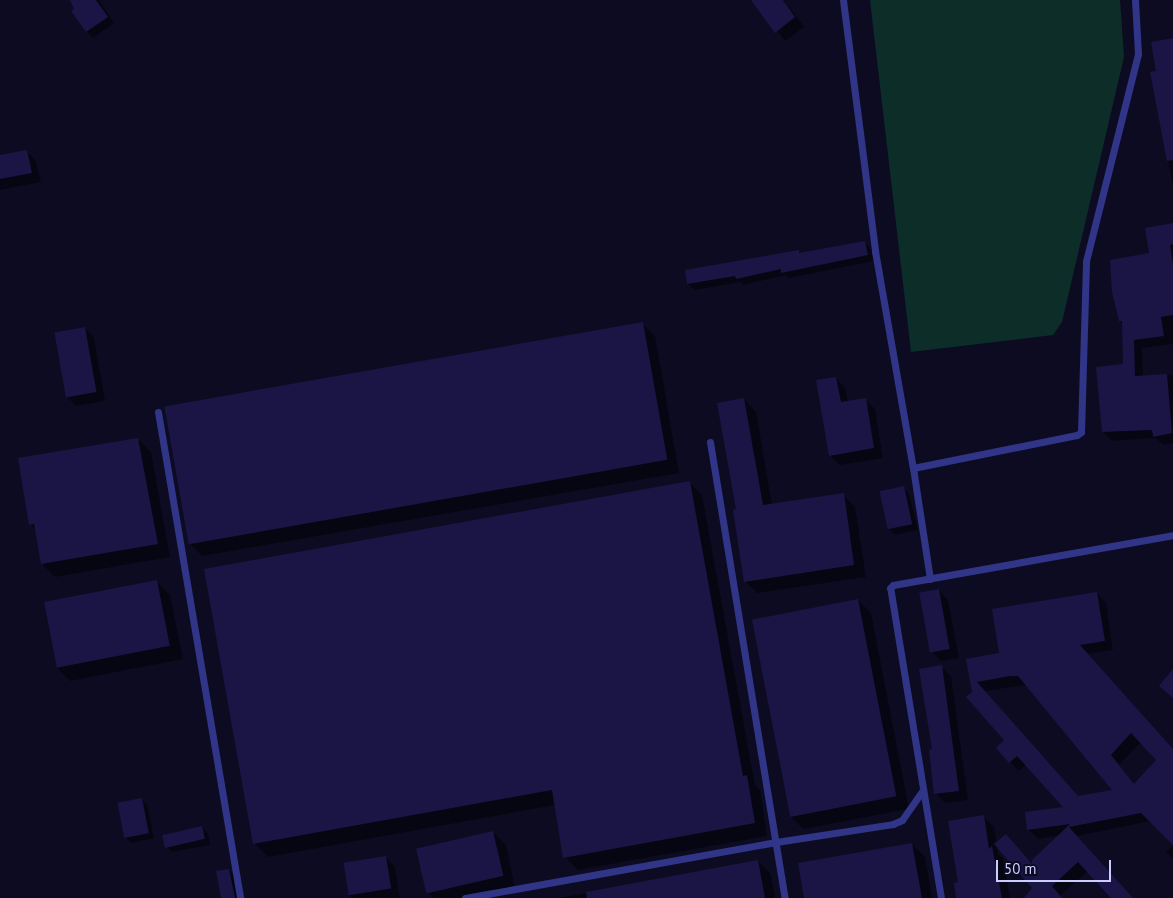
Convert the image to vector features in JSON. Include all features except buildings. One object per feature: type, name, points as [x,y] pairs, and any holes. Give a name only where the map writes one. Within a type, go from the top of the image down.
[{"type":"lane","points":[[843,0],[875,252],[913,468],[930,579]]},
{"type":"lane","points":[[913,468],[1077,435],[1082,432],[1086,261],[1138,54],[1135,0]]},
{"type":"lane","points":[[158,412],[240,898]]},
{"type":"lane","points":[[710,442],[786,898]]},
{"type":"lane","points":[[942,898],[922,791],[889,593],[890,588],[893,585],[1173,535]]},
{"type":"lane","points":[[465,898],[776,842],[893,824],[902,820],[922,791]]},
{"type":"green space","points":[[870,0],[1120,0],[1124,57],[1062,322],[1053,335],[911,352]]}]
